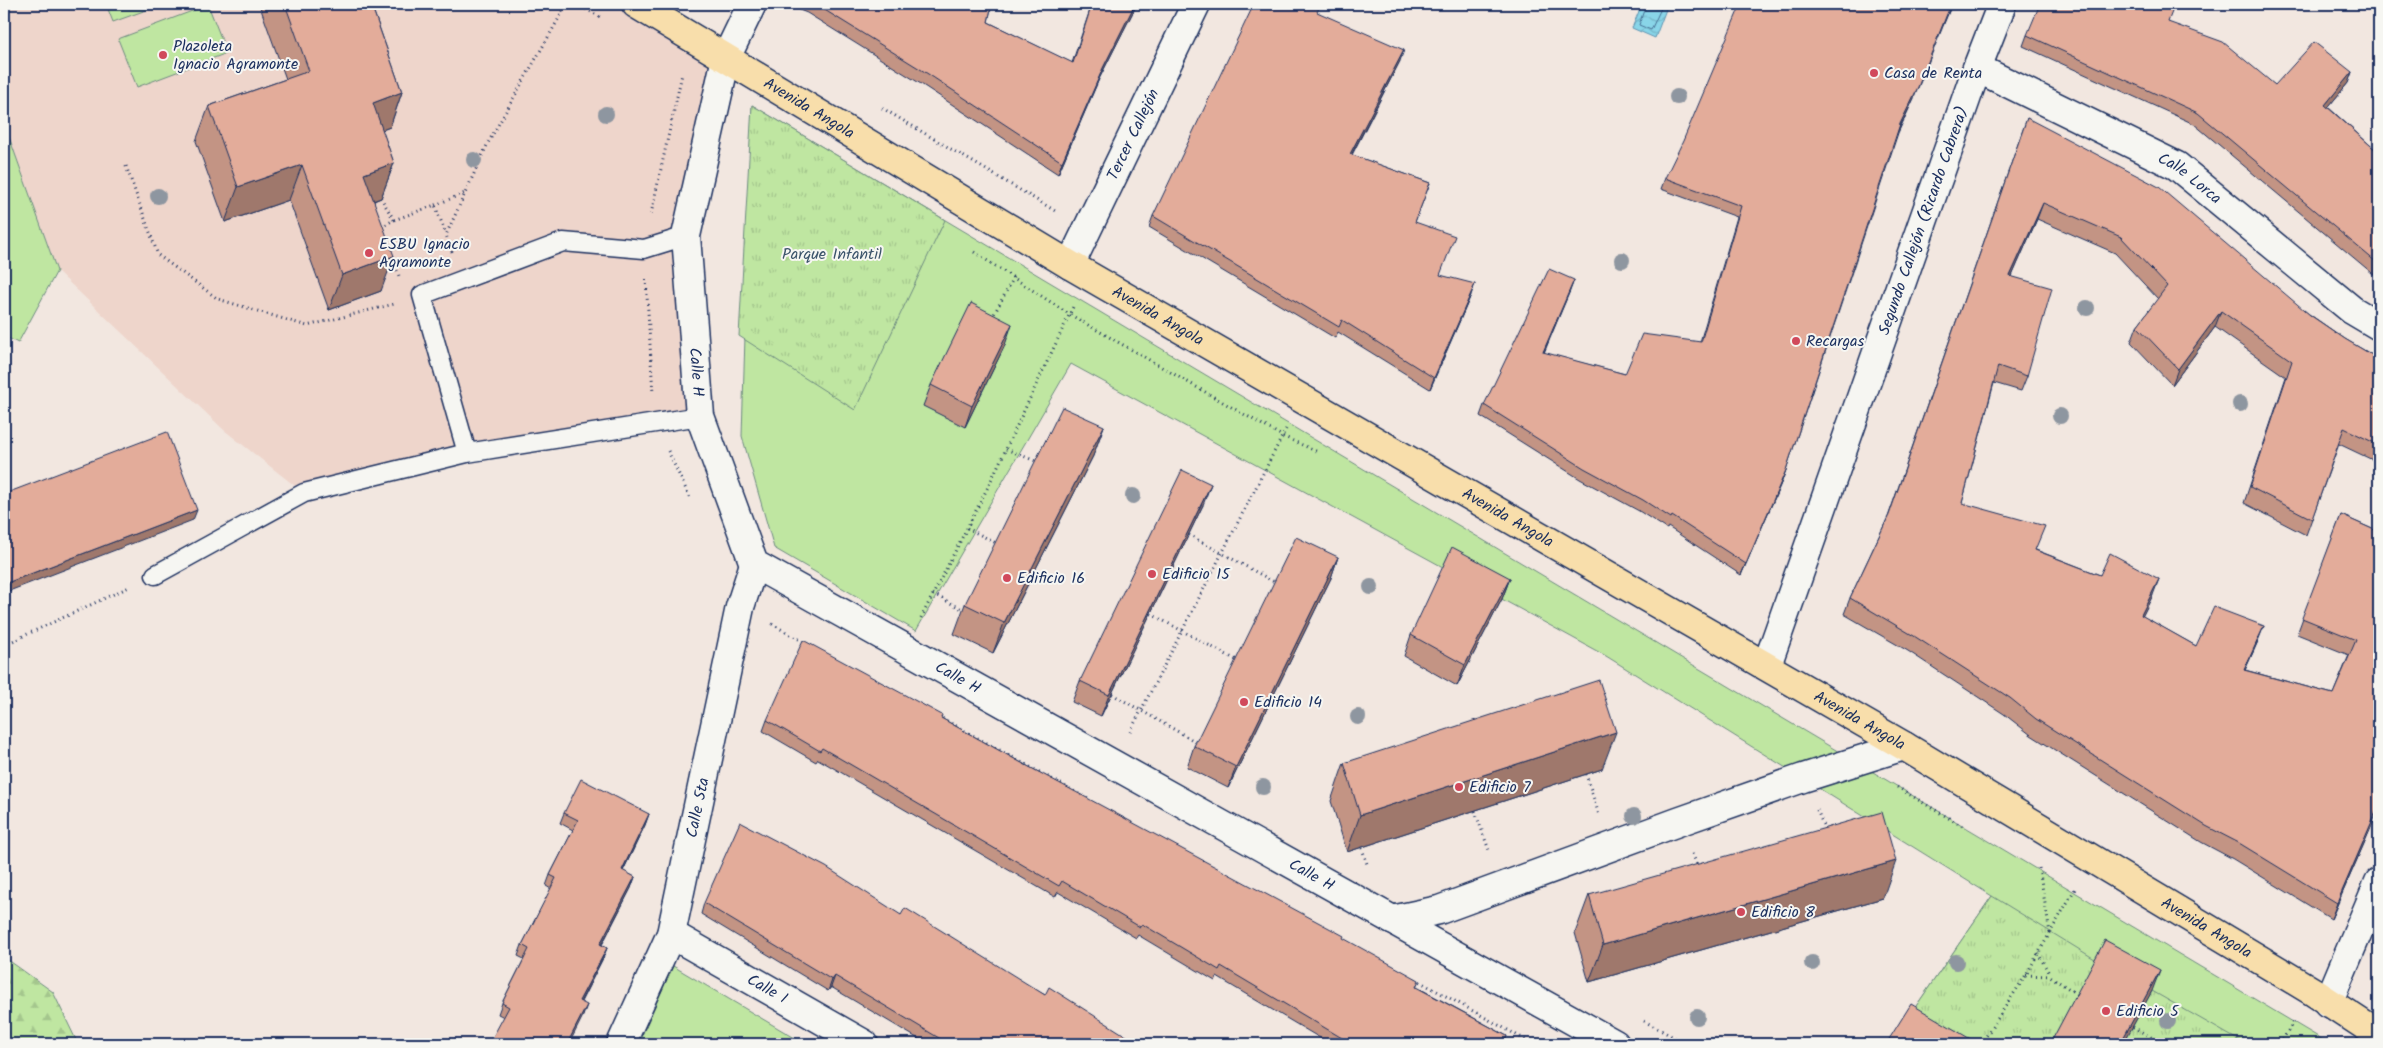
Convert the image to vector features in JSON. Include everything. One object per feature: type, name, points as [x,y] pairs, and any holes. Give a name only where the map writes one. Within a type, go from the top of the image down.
[{"type":"main road","name":"Avenida Angola","points":[[636,4],[1079,270],[1767,665],[1904,746],[2093,858],[2379,1035]]},
{"type":"street","name":"Calle H","points":[[752,4],[726,58],[686,236],[700,416],[754,564],[1613,1044]]},
{"type":"street","name":"Tercer Callejón","points":[[1079,270],[1196,4]]},
{"type":"street","name":"Segundo Callejón (Ricardo Cabrera)","points":[[1767,665],[1977,68],[2002,4]]},
{"type":"street","name":"Calle Lorca","points":[[1977,68],[2177,166],[2352,310],[2379,326]]},
{"type":"street","name":"Calle 5ta","points":[[621,1044],[671,934],[740,607],[754,564]]},
{"type":"street","points":[[1392,920],[1439,910],[1609,846],[1803,778],[1904,746]]},
{"type":"street","points":[[2328,1002],[2379,882]]},
{"type":"street","name":"Calle I","points":[[671,934],[864,1044]]},
{"type":"lane","points":[[467,453],[422,295],[563,242],[644,249],[686,236]]},
{"type":"lane","points":[[155,575],[304,493],[467,453],[700,416]]},
{"type":"path","points":[[446,235],[488,143],[567,4]]},
{"type":"path","points":[[692,502],[655,424],[644,249],[684,65],[720,85]]},
{"type":"path","points":[[126,166],[158,255],[218,299],[307,326],[399,303]]},
{"type":"path","points":[[384,235],[380,226],[465,193]]},
{"type":"path","points":[[381,198],[394,220]]},
{"type":"path","points":[[436,205],[463,280]]},
{"type":"path","points":[[988,326],[1033,242]]},
{"type":"path","points":[[391,254],[401,282]]},
{"type":"path","points":[[905,648],[1006,449],[1079,270]]},
{"type":"path","points":[[1113,764],[1302,397]]},
{"type":"path","points":[[1006,449],[1039,462]]},
{"type":"path","points":[[967,528],[998,544]]},
{"type":"path","points":[[1189,535],[1276,583]]},
{"type":"path","points":[[4,645],[155,575]]},
{"type":"path","points":[[933,594],[966,611]]},
{"type":"path","points":[[740,607],[810,645]]},
{"type":"path","points":[[1151,614],[1238,661]]},
{"type":"path","points":[[1112,694],[1199,743]]},
{"type":"path","points":[[932,712],[1089,799]]},
{"type":"path","points":[[1586,774],[1609,846]]},
{"type":"path","points":[[1803,778],[1829,840]]},
{"type":"path","points":[[1475,811],[1502,886]]},
{"type":"path","points":[[1678,822],[1702,876]]},
{"type":"path","points":[[2032,822],[2050,934]]},
{"type":"path","points":[[1981,1044],[2026,975],[2093,858]]},
{"type":"path","points":[[2038,953],[2050,976],[2079,995]]},
{"type":"path","points":[[2026,975],[2050,976]]},
{"type":"path","points":[[1411,977],[1533,1044]]},
{"type":"path","points":[[1643,1021],[1686,1044]]},
{"type":"path","points":[[2133,1027],[2163,1044]]},
{"type":"shaded area","name":"ESBU Ignacio Agramonte","points":[[4,4],[636,4],[726,58],[686,236],[700,416],[467,453],[304,493],[224,430],[57,271],[4,123]]},
{"type":"green space","points":[[106,4],[163,4],[113,22]]},
{"type":"green space","points":[[208,5],[227,53],[137,87],[118,39]]},
{"type":"green space","points":[[752,105],[2330,1044],[2124,1044],[2152,991],[1903,1025],[1992,896],[1606,656],[1071,364],[916,631],[774,548],[742,436]]},
{"type":"green space","name":"Parque Infantil","points":[[752,105],[945,220],[855,410],[739,336]]},
{"type":"green space","points":[[4,123],[57,271],[18,343],[4,336]]},
{"type":"green space","points":[[1992,896],[2098,961],[2053,1044],[1935,1044],[1903,1025]]},
{"type":"green space","points":[[4,957],[53,992],[78,1044],[4,1044]]},
{"type":"green space","points":[[673,966],[805,1044],[638,1044]]},
{"type":"green space","points":[[2152,991],[2245,1044],[2123,1044]]},
{"type":"water","points":[[1642,4],[1668,4],[1655,38],[1632,28]]},
{"type":"building","points":[[285,4],[371,4],[402,92],[373,103],[394,163],[364,174],[394,256],[342,275],[302,165],[238,187],[209,106],[309,71]]},
{"type":"building","points":[[815,4],[992,4],[988,22],[1073,63],[1092,4],[1135,4],[1103,68],[1062,162],[925,72]]},
{"type":"building","points":[[1254,4],[1321,4],[1317,12],[1404,50],[1350,154],[1430,183],[1415,222],[1455,236],[1440,275],[1475,284],[1434,378],[1342,320],[1339,327],[1153,216]]},
{"type":"building","points":[[1741,4],[1951,4],[1918,87],[1900,124],[1786,470],[1746,564],[1672,516],[1671,518],[1643,500],[1584,468],[1484,405],[1549,269],[1574,280],[1543,352],[1625,374],[1642,334],[1701,342],[1741,206],[1665,178],[1683,141]]},
{"type":"building","points":[[2040,4],[2175,4],[2168,22],[2223,42],[2275,85],[2314,42],[2352,72],[2325,105],[2379,153],[2379,264],[2198,113],[2027,35]]},
{"type":"building","points":[[2027,118],[2159,187],[2310,315],[2379,359],[2379,445],[2344,428],[2312,519],[2250,487],[2292,361],[2221,311],[2178,369],[2137,326],[2167,286],[2121,237],[2043,203],[2010,276],[2052,288],[2027,376],[1998,366],[1962,503],[2045,526],[2035,550],[2100,575],[2110,553],[2159,579],[2141,615],[2196,646],[2214,607],[2264,626],[2244,670],[2333,694],[2356,640],[2302,618],[2341,515],[2379,532],[2379,805],[2337,903],[2239,843],[2206,826],[2036,719],[2010,698],[1914,636],[1850,598],[1889,515]]},
{"type":"building","points":[[971,303],[1012,324],[972,406],[931,385]]},
{"type":"building","name":"Edificio 16","points":[[1062,407],[1104,426],[1004,623],[965,604]]},
{"type":"building","points":[[167,432],[197,510],[4,584],[4,494]]},
{"type":"building","name":"Edificio 15","points":[[1182,470],[1211,484],[1109,695],[1080,681]]},
{"type":"building","name":"Edificio 14","points":[[1296,537],[1338,557],[1236,767],[1194,746]]},
{"type":"building","points":[[1452,547],[1510,578],[1465,665],[1411,635]]},
{"type":"building","points":[[803,640],[942,715],[941,718],[1020,762],[1344,936],[1343,938],[1419,980],[1416,987],[1507,1036],[1503,1044],[1352,1044],[1221,966],[1219,970],[1142,924],[1140,927],[1062,881],[1059,886],[822,748],[820,751],[767,720]]},
{"type":"building","points":[[1599,680],[1616,732],[1360,815],[1344,763]]},
{"type":"building","points":[[581,779],[649,814],[622,870],[635,877],[600,944],[607,948],[579,1001],[587,1005],[567,1044],[489,1044],[509,1007],[502,1003],[529,949],[522,945],[556,878],[550,875],[578,820],[564,813]]},
{"type":"building","points":[[1882,812],[1896,861],[1603,945],[1589,895]]},
{"type":"building","points":[[740,822],[826,867],[901,915],[905,908],[1045,995],[1049,987],[1139,1044],[949,1044],[835,976],[832,980],[704,903]]},
{"type":"building","name":"Edificio 5","points":[[2105,940],[2160,970],[2120,1044],[2050,1044]]},
{"type":"building","points":[[1911,1004],[1979,1044],[1886,1044]]},
{"type":"place","name":"Plazoleta Ignacio Agramonte","points":[[163,55]]},
{"type":"place","name":"Casa de Renta","points":[[1874,73]]},
{"type":"place","name":"ESBU Ignacio Agramonte","points":[[369,253]]},
{"type":"place","name":"Recargas","points":[[1796,341]]},
{"type":"place","name":"Edificio 15","points":[[1152,574]]},
{"type":"place","name":"Edificio 16","points":[[1007,578]]},
{"type":"place","name":"Edificio 14","points":[[1244,702]]},
{"type":"place","name":"Edificio 7","points":[[1459,787]]},
{"type":"place","name":"Edificio 8","points":[[1741,912]]},
{"type":"place","name":"Edificio 5","points":[[2106,1011]]}]
